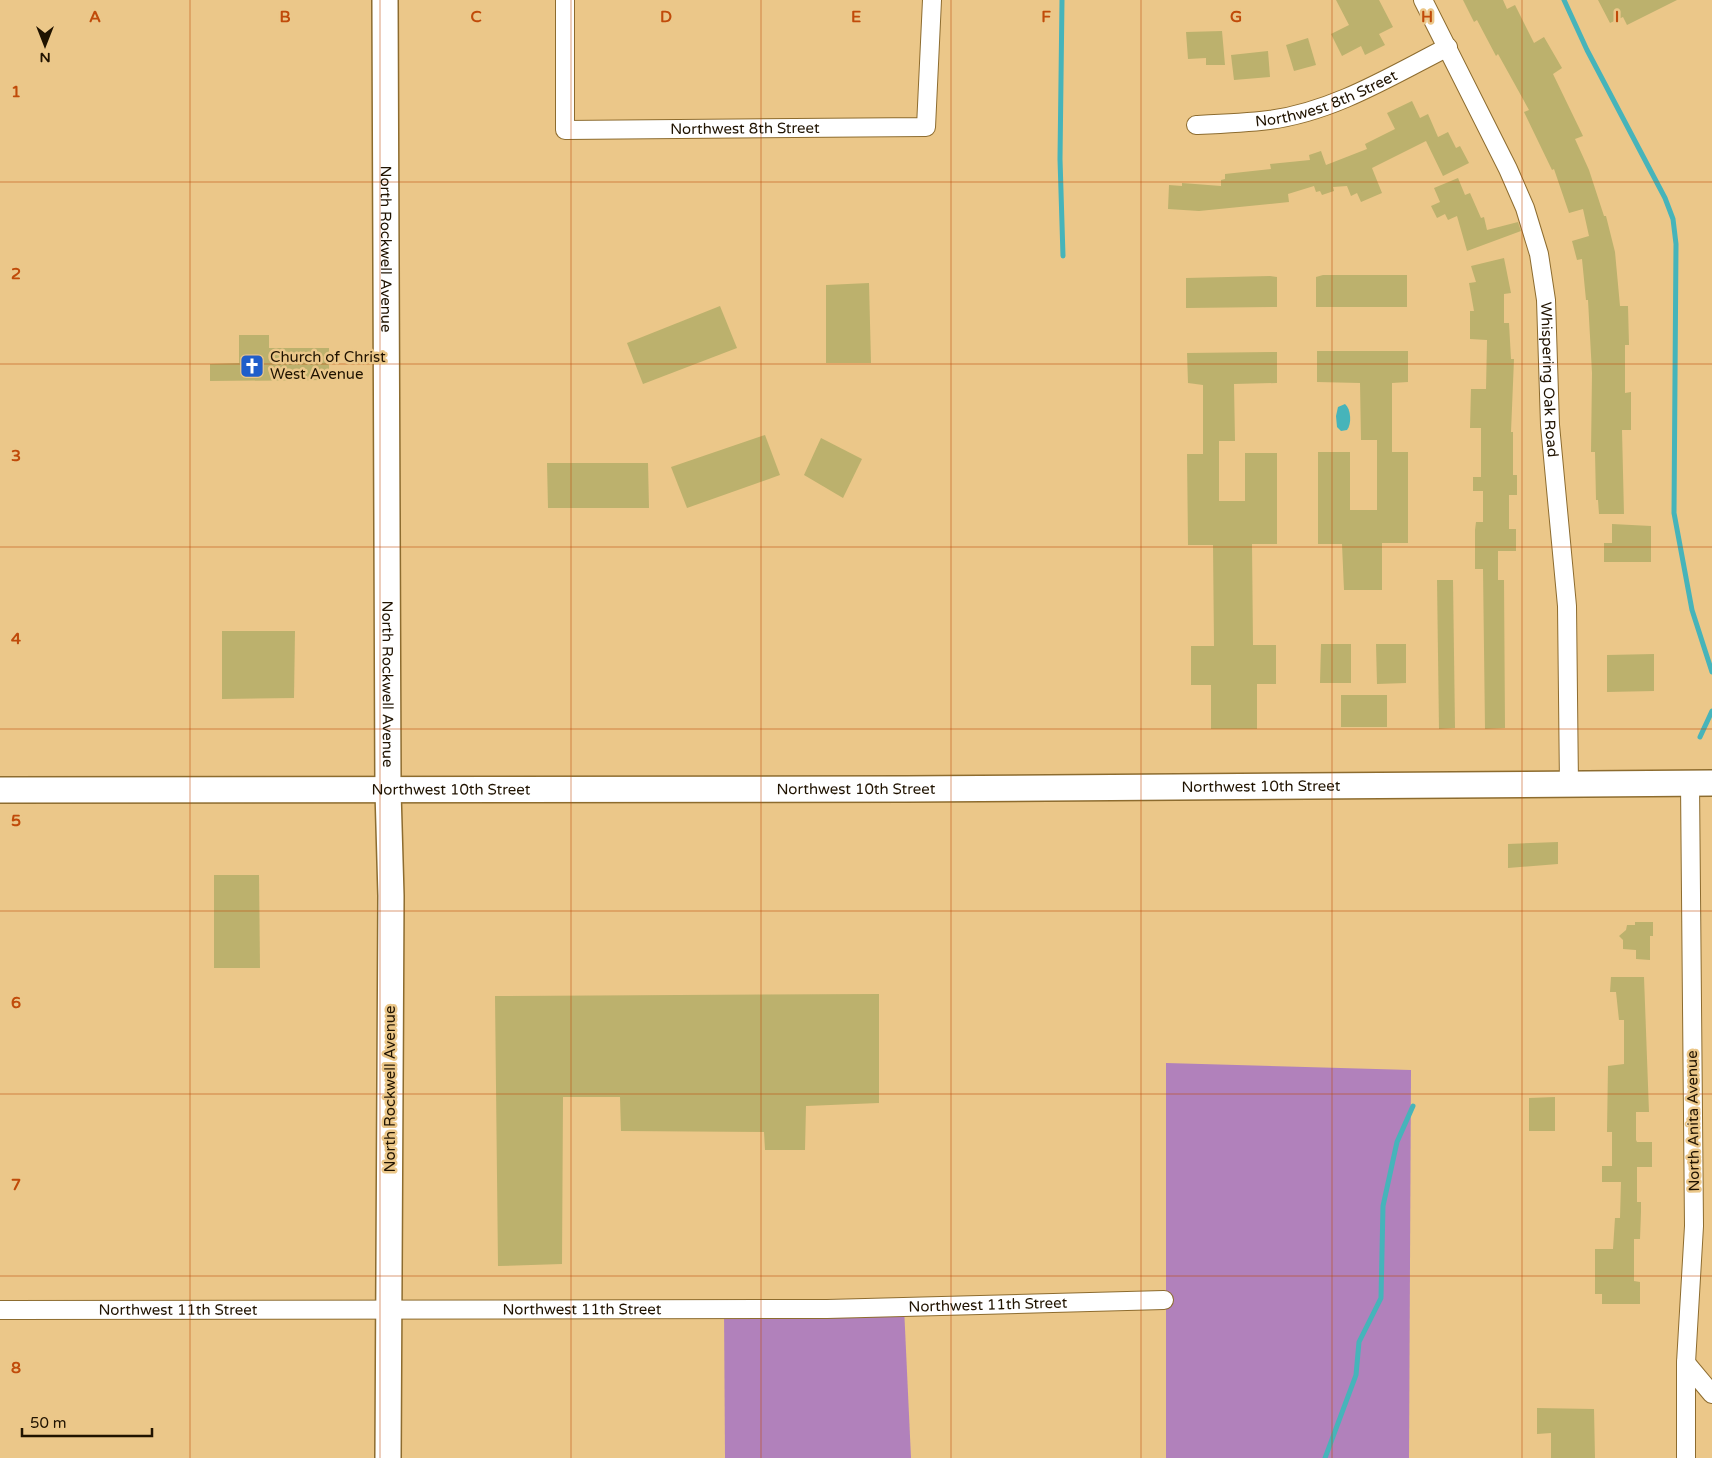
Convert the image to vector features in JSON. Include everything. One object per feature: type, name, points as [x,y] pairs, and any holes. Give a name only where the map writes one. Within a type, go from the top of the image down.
[{"type":"main road","name":"North Rockwell Avenue","points":[[385,0],[388,791],[391,896],[388,1458]]},
{"type":"main road","name":"Northwest 10th Street","points":[[0,790],[388,791],[1569,786],[1701,783]]},
{"type":"street","name":"Northwest 8th Street","points":[[565,0],[565,130],[926,127],[932,0]]},
{"type":"street","name":"Whispering Oak Road","points":[[1423,0],[1448,47],[1526,208],[1539,254],[1546,300],[1550,424],[1563,545],[1567,606],[1569,786]]},
{"type":"street","name":"Northwest 8th Street","points":[[1196,125],[1270,120],[1316,109],[1351,96],[1448,47]]},
{"type":"street","name":"North Anita Avenue","points":[[1686,1458],[1686,1363],[1694,1226],[1701,783]]},
{"type":"street","name":"Northwest 11th Street","points":[[0,1310],[827,1309],[1164,1300]]},
{"type":"street","points":[[1686,1363],[1712,1394]]},
{"type":"shaded area","points":[[1166,1063],[1411,1070],[1409,1458],[1166,1458]]},
{"type":"shaded area","points":[[904,1307],[911,1458],[725,1458],[724,1309]]},
{"type":"water","points":[[1345,404],[1350,413],[1350,424],[1347,430],[1341,431],[1337,427],[1336,416],[1338,407]]},
{"type":"building","points":[[1336,0],[1379,0],[1393,27],[1379,34],[1385,45],[1365,55],[1361,46],[1342,56],[1331,34],[1349,25]]},
{"type":"building","points":[[1463,0],[1503,0],[1507,9],[1515,5],[1534,43],[1544,37],[1562,68],[1553,74],[1583,136],[1575,139],[1589,170],[1604,216],[1606,216],[1615,252],[1620,306],[1628,306],[1629,345],[1625,345],[1625,393],[1631,392],[1631,430],[1622,430],[1624,514],[1599,514],[1598,500],[1596,500],[1595,452],[1591,452],[1592,373],[1588,300],[1586,300],[1582,259],[1577,260],[1572,241],[1589,236],[1583,209],[1569,213],[1554,169],[1552,170],[1524,112],[1529,110],[1498,54],[1496,56],[1477,20],[1474,22]]},
{"type":"building","points":[[1598,0],[1677,0],[1627,25],[1623,17],[1610,23]]},
{"type":"building","points":[[1222,31],[1225,65],[1206,65],[1206,58],[1188,59],[1186,32]]},
{"type":"building","points":[[1308,38],[1316,65],[1294,71],[1286,45]]},
{"type":"building","points":[[1268,51],[1270,77],[1234,80],[1231,55]]},
{"type":"building","points":[[1412,101],[1420,118],[1428,114],[1438,137],[1448,132],[1456,148],[1460,146],[1469,163],[1443,176],[1426,141],[1372,168],[1382,193],[1361,202],[1357,193],[1351,196],[1347,186],[1333,187],[1334,191],[1322,195],[1320,191],[1316,192],[1314,186],[1288,194],[1289,202],[1199,211],[1168,209],[1169,185],[1182,186],[1182,183],[1221,186],[1221,180],[1225,179],[1225,174],[1271,169],[1270,164],[1310,160],[1309,155],[1321,151],[1326,165],[1367,149],[1365,144],[1395,129],[1387,113]]},
{"type":"building","points":[[1458,178],[1465,195],[1470,193],[1481,218],[1484,217],[1487,230],[1518,222],[1521,231],[1467,251],[1457,216],[1448,220],[1445,214],[1437,218],[1431,206],[1440,202],[1434,188]]},
{"type":"building","points":[[1504,258],[1511,293],[1504,294],[1504,323],[1509,323],[1511,359],[1514,359],[1511,432],[1513,432],[1513,475],[1517,475],[1517,495],[1509,495],[1509,529],[1516,529],[1516,551],[1498,551],[1498,580],[1504,580],[1505,728],[1485,729],[1483,569],[1475,569],[1475,530],[1476,522],[1483,522],[1483,491],[1473,491],[1473,477],[1481,477],[1481,428],[1470,428],[1471,389],[1486,389],[1487,340],[1470,339],[1470,311],[1474,311],[1469,283],[1476,282],[1471,266]]},
{"type":"building","points":[[1323,275],[1407,275],[1407,307],[1316,307],[1316,277]]},
{"type":"building","points":[[1277,277],[1277,307],[1186,308],[1186,278]]},
{"type":"building","points":[[869,283],[871,363],[826,363],[826,285]]},
{"type":"building","points":[[720,306],[737,348],[643,384],[627,343]]},
{"type":"building","points":[[239,335],[269,335],[269,348],[329,348],[329,380],[210,381],[210,364],[239,363]]},
{"type":"building","points":[[1317,351],[1408,351],[1408,382],[1392,383],[1392,452],[1408,452],[1408,543],[1382,543],[1382,590],[1344,590],[1342,544],[1318,544],[1318,452],[1350,452],[1350,510],[1377,510],[1377,440],[1361,440],[1360,383],[1317,382]]},
{"type":"building","points":[[1277,352],[1277,383],[1234,384],[1235,441],[1219,441],[1219,501],[1245,501],[1245,453],[1277,453],[1277,544],[1252,544],[1253,645],[1276,645],[1276,684],[1257,684],[1257,729],[1211,729],[1211,685],[1191,685],[1191,646],[1214,646],[1213,545],[1188,545],[1187,454],[1203,454],[1203,385],[1188,383],[1187,353]]},
{"type":"building","points":[[765,435],[780,475],[687,508],[671,467]]},
{"type":"building","points":[[821,438],[862,459],[843,498],[804,475]]},
{"type":"building","points":[[547,463],[648,463],[649,508],[548,508]]},
{"type":"building","points":[[1612,524],[1651,526],[1651,562],[1604,562],[1604,543],[1612,543]]},
{"type":"building","points":[[1437,580],[1453,580],[1455,728],[1439,729]]},
{"type":"building","points":[[222,631],[295,631],[294,698],[222,699]]},
{"type":"building","points":[[1321,644],[1351,644],[1351,683],[1320,683]]},
{"type":"building","points":[[1376,644],[1406,644],[1406,683],[1377,684]]},
{"type":"building","points":[[1654,654],[1654,691],[1607,692],[1607,655]]},
{"type":"building","points":[[1341,695],[1387,695],[1387,727],[1341,727]]},
{"type":"building","points":[[1558,842],[1558,864],[1508,868],[1508,844]]},
{"type":"building","points":[[214,875],[259,875],[260,968],[214,968]]},
{"type":"building","points":[[1635,922],[1653,922],[1653,936],[1650,936],[1650,960],[1636,959],[1636,950],[1623,949],[1623,940],[1619,936],[1626,930],[1627,925],[1635,925]]},
{"type":"building","points":[[1611,977],[1644,977],[1649,1112],[1636,1112],[1636,1140],[1637,1142],[1652,1142],[1652,1167],[1637,1167],[1637,1202],[1641,1202],[1641,1212],[1640,1239],[1634,1239],[1634,1281],[1640,1282],[1640,1304],[1602,1304],[1602,1294],[1595,1294],[1595,1249],[1613,1249],[1615,1218],[1620,1218],[1621,1182],[1602,1182],[1602,1166],[1612,1166],[1612,1132],[1607,1132],[1608,1066],[1624,1064],[1624,1020],[1619,1020],[1616,992],[1610,992]]},
{"type":"building","points":[[879,994],[879,1103],[806,1106],[805,1150],[765,1150],[764,1132],[621,1131],[620,1097],[563,1097],[562,1264],[498,1266],[495,996]]},
{"type":"building","points":[[1555,1097],[1555,1131],[1529,1131],[1529,1098]]},
{"type":"building","points":[[1537,1408],[1594,1409],[1595,1458],[1551,1458],[1551,1433],[1537,1434]]},
{"type":"waterway","points":[[1062,0],[1060,159],[1063,256]]},
{"type":"waterway","points":[[1564,0],[1587,50],[1665,198],[1673,219],[1676,244],[1674,513],[1692,610],[1712,672]]},
{"type":"waterway","points":[[1700,737],[1712,711]]},
{"type":"waterway","points":[[1325,1458],[1356,1375],[1359,1342],[1381,1298],[1383,1206],[1397,1142],[1413,1106]]},
{"type":"place","name":"Church of Christ West Avenue","points":[[252,366]]}]
